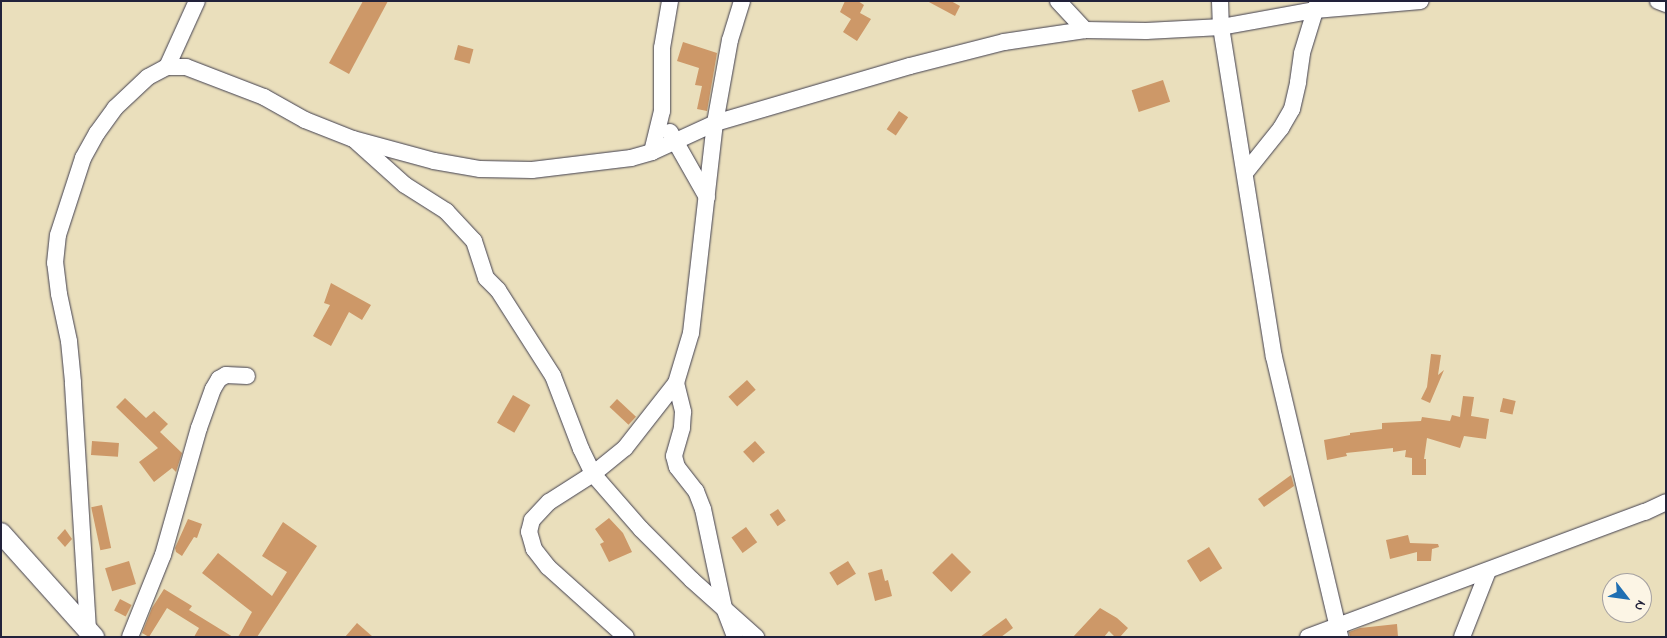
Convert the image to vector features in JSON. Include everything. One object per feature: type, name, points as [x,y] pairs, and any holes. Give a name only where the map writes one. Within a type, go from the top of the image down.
[{"type":"main road","points":[[1,533],[91,633]]},
{"type":"street","points":[[167,67],[197,1]]},
{"type":"street","points":[[652,152],[662,111],[662,48],[670,1]]},
{"type":"street","points":[[626,637],[548,567],[534,549],[530,537],[532,520],[549,502],[593,474],[625,448],[676,383],[685,360],[692,333],[715,123],[730,40],[742,1]]},
{"type":"street","points":[[1058,1],[1085,30]]},
{"type":"street","points":[[1220,1],[1221,26],[1274,357],[1338,631]]},
{"type":"street","points":[[91,633],[74,382],[69,341],[59,294],[55,263],[58,235],[82,158],[97,133],[115,108],[148,77],[167,67],[186,67],[212,77],[264,98],[305,120],[353,139],[434,161],[480,169],[532,170],[609,162],[652,152],[715,123],[910,66],[1004,42],[1085,30],[1146,31],[1221,26],[1317,6],[1421,1]]},
{"type":"street","points":[[1658,1],[1666,4]]},
{"type":"street","points":[[1245,173],[1281,128],[1292,109],[1302,53],[1317,6]]},
{"type":"street","points":[[662,111],[674,142],[707,197]]},
{"type":"street","points":[[353,139],[405,185],[446,211],[474,241],[486,278],[498,290],[553,376],[581,449],[593,474],[642,529],[756,637]]},
{"type":"street","points":[[130,637],[163,555],[198,428],[213,389],[219,379],[226,375],[247,376]]},
{"type":"street","points":[[676,383],[682,420],[674,456],[677,467],[696,491],[704,509],[724,608],[735,637]]},
{"type":"street","points":[[1308,637],[1338,631],[1488,570],[1645,512],[1666,502]]},
{"type":"street","points":[[1462,637],[1488,570]]},
{"type":"building","points":[[363,1],[388,1],[349,74],[329,63]]},
{"type":"building","points":[[845,1],[858,1],[864,5],[860,13],[871,19],[857,41],[843,32],[851,19],[840,12]]},
{"type":"building","points":[[927,1],[951,1],[960,6],[955,16]]},
{"type":"building","points":[[683,42],[717,53],[707,111],[697,109],[702,86],[695,85],[699,68],[677,61]]},
{"type":"building","points":[[458,45],[473,49],[470,64],[454,59]]},
{"type":"building","points":[[1163,80],[1170,102],[1139,112],[1132,90]]},
{"type":"building","points":[[899,111],[908,117],[896,135],[887,129]]},
{"type":"building","points":[[331,283],[371,305],[362,320],[349,312],[331,346],[313,336],[330,305],[324,303]]},
{"type":"building","points":[[1431,354],[1441,355],[1438,375],[1444,370],[1430,403],[1421,399],[1427,387]]},
{"type":"building","points":[[747,380],[756,390],[737,406],[728,397]]},
{"type":"building","points":[[513,395],[530,405],[514,433],[497,423]]},
{"type":"building","points":[[1463,396],[1474,397],[1471,416],[1489,419],[1486,439],[1464,436],[1460,448],[1427,438],[1424,459],[1426,459],[1426,475],[1412,475],[1412,458],[1405,457],[1406,450],[1393,452],[1393,448],[1346,453],[1347,456],[1327,460],[1324,440],[1350,435],[1350,433],[1382,429],[1382,423],[1421,421],[1422,417],[1450,421],[1452,415],[1460,417]]},
{"type":"building","points":[[125,398],[146,418],[154,411],[168,424],[160,432],[182,453],[176,472],[172,468],[154,482],[139,462],[158,448],[116,407]]},
{"type":"building","points":[[1503,398],[1516,401],[1513,415],[1500,412]]},
{"type":"building","points":[[617,399],[636,417],[629,425],[609,407]]},
{"type":"building","points":[[92,441],[119,443],[118,457],[91,455]]},
{"type":"building","points":[[755,441],[765,452],[753,463],[743,452]]},
{"type":"building","points":[[1291,475],[1294,486],[1264,507],[1258,499]]},
{"type":"building","points":[[102,505],[111,548],[100,550],[91,507]]},
{"type":"building","points":[[778,509],[786,521],[778,526],[770,515]]},
{"type":"building","points":[[609,518],[623,533],[632,552],[609,562],[600,544],[604,542],[595,529]]},
{"type":"building","points":[[188,519],[202,524],[197,538],[194,537],[182,556],[176,552],[175,548]]},
{"type":"building","points":[[283,522],[317,546],[257,637],[238,637],[252,612],[202,573],[218,553],[272,596],[287,572],[262,556]]},
{"type":"building","points":[[746,527],[757,542],[743,553],[731,538]]},
{"type":"building","points":[[65,529],[72,539],[65,547],[57,538]]},
{"type":"building","points":[[1408,535],[1410,543],[1438,544],[1439,547],[1432,549],[1431,561],[1417,561],[1417,552],[1390,559],[1386,540]]},
{"type":"building","points":[[1209,547],[1222,568],[1200,582],[1187,561]]},
{"type":"building","points":[[952,553],[971,572],[951,592],[932,573]]},
{"type":"building","points":[[129,561],[136,584],[112,591],[105,568]]},
{"type":"building","points":[[848,561],[856,574],[837,585],[829,573]]},
{"type":"building","points":[[882,569],[885,581],[888,580],[892,596],[875,601],[868,573]]},
{"type":"building","points":[[164,589],[192,606],[189,610],[233,637],[194,637],[199,628],[167,608],[149,637],[142,633],[152,608]]},
{"type":"building","points":[[120,599],[132,605],[126,616],[114,611]]},
{"type":"building","points":[[1100,608],[1117,618],[1128,628],[1120,637],[1115,637],[1109,631],[1104,637],[1073,637]]},
{"type":"building","points":[[1006,618],[1013,628],[1001,637],[980,637]]},
{"type":"building","points":[[357,623],[373,637],[345,637]]},
{"type":"building","points":[[1397,624],[1398,637],[1350,637],[1349,632],[1360,628]]}]
